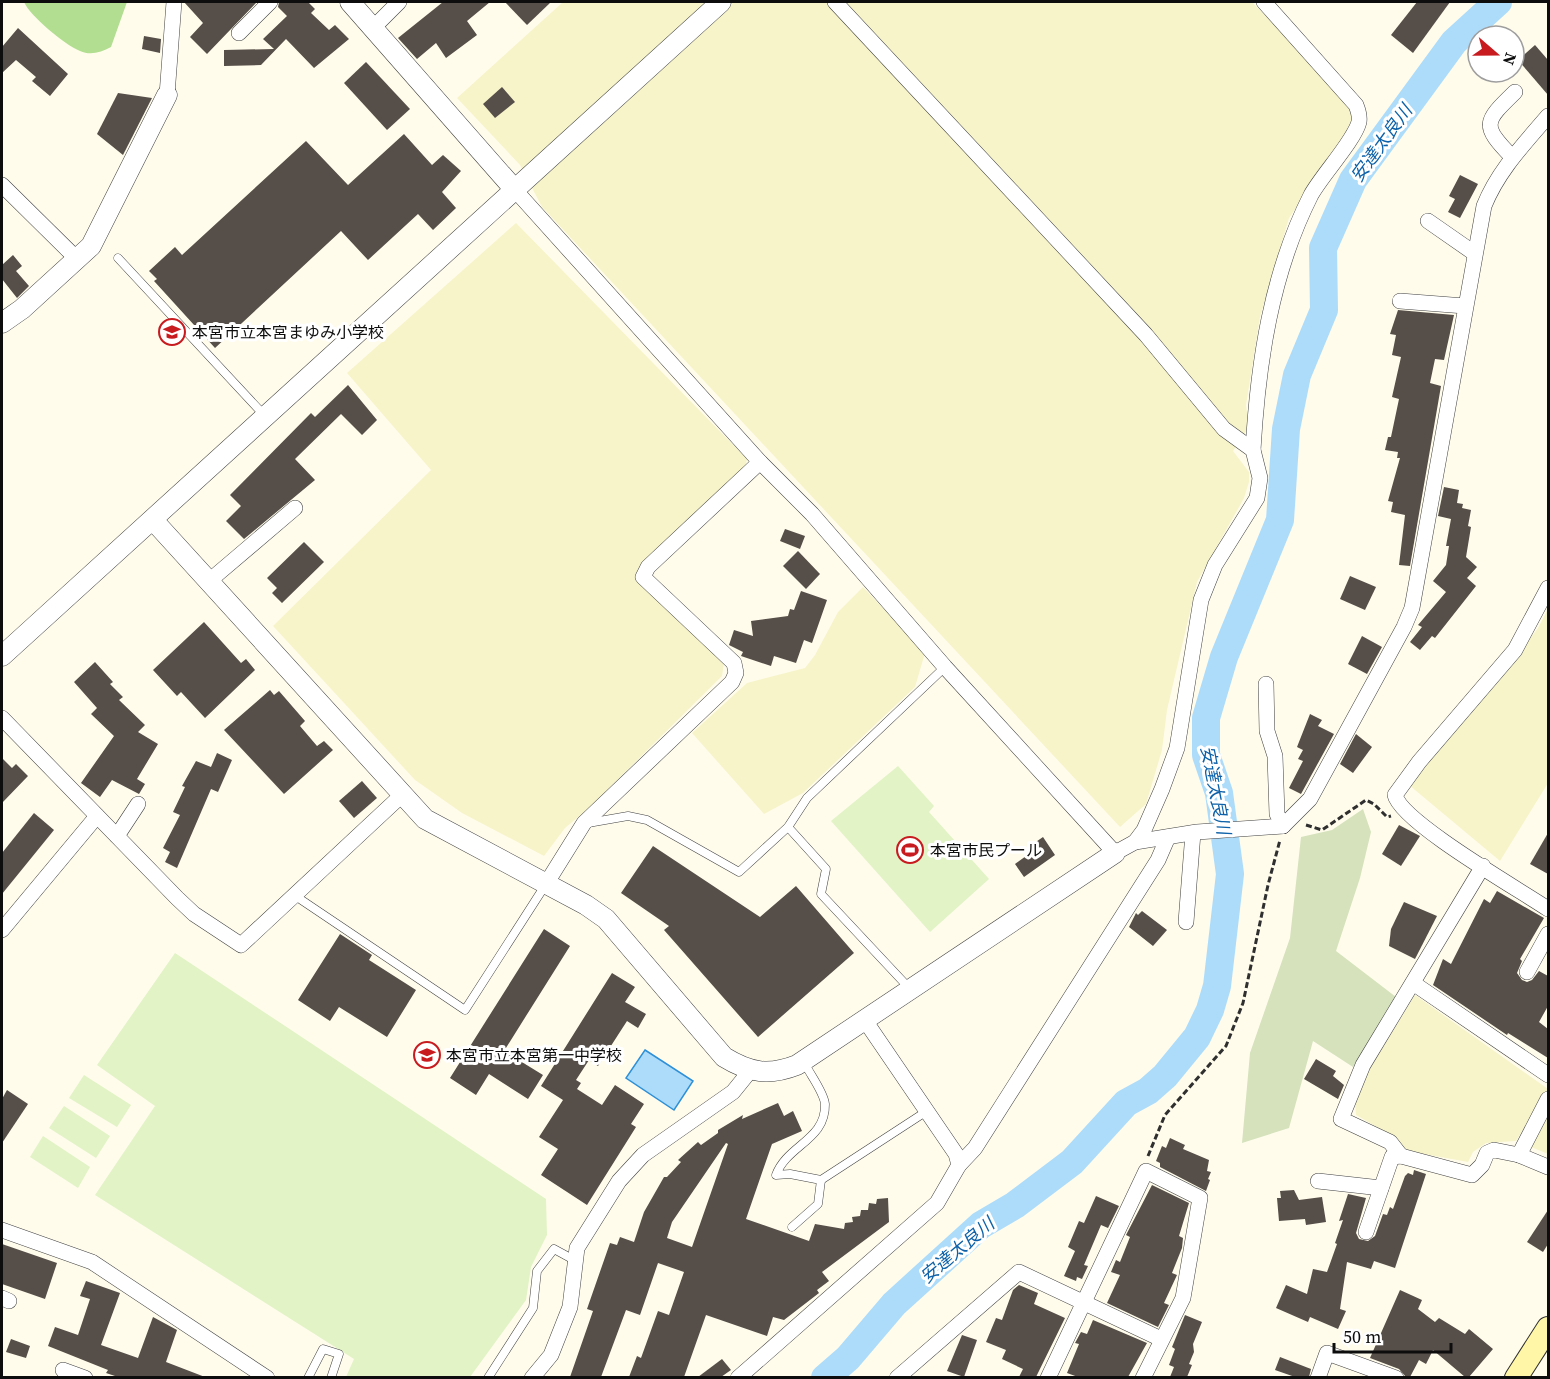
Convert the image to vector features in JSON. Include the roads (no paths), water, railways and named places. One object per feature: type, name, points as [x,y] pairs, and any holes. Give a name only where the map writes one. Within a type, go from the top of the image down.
[{"type":"main road","points":[[1516,1377],[1548,1328]]},
{"type":"street","points":[[2,323],[22,309],[91,246],[167,95],[174,2]]},
{"type":"street","points":[[239,33],[270,2]]},
{"type":"street","points":[[350,2],[515,190],[760,462],[812,514],[945,667],[1115,854]]},
{"type":"street","points":[[372,29],[399,2]]},
{"type":"street","points":[[2,656],[721,2]]},
{"type":"street","points":[[835,2],[1146,335],[1224,429],[1253,450]]},
{"type":"street","points":[[153,520],[425,819],[606,919],[724,1057],[750,1071],[769,1073],[786,1070],[1135,842],[1144,830],[1177,748],[1201,600],[1215,565],[1257,498],[1260,478],[1253,450],[1256,389],[1264,334],[1290,246],[1313,192],[1355,131],[1359,113],[1356,105],[1263,2]]},
{"type":"street","points":[[1512,157],[1494,138],[1488,125],[1490,116],[1515,92]]},
{"type":"street","points":[[1135,842],[1195,833],[1283,826],[1310,798],[1404,627],[1412,608],[1419,580],[1433,478],[1484,206],[1496,180],[1512,157],[1548,117]]},
{"type":"street","points":[[2,185],[77,259]]},
{"type":"street","points":[[1428,221],[1474,253]]},
{"type":"street","points":[[1400,301],[1465,306]]},
{"type":"street","points":[[546,884],[584,824],[732,682],[736,673],[734,663],[644,577],[648,567],[760,462]]},
{"type":"street","points":[[208,582],[296,508]]},
{"type":"street","points":[[1548,588],[1515,650],[1396,791],[1397,802],[1401,809],[1422,826],[1548,909]]},
{"type":"street","points":[[1266,684],[1267,731],[1275,756],[1277,814],[1283,826]]},
{"type":"street","points":[[2,718],[194,914],[241,945],[403,794]]},
{"type":"street","points":[[117,836],[138,804]]},
{"type":"street","points":[[2,930],[97,816]]},
{"type":"street","points":[[1186,922],[1195,833]]},
{"type":"street","points":[[738,1377],[937,1203],[960,1165],[975,1148],[1158,860],[1168,837]]},
{"type":"street","points":[[1401,1156],[1390,1142],[1341,1119],[1363,1065],[1484,866]]},
{"type":"street","points":[[1527,972],[1548,934]]},
{"type":"street","points":[[1413,983],[1548,1075]]},
{"type":"street","points":[[864,1019],[956,1154],[960,1165]]},
{"type":"street","points":[[532,1377],[551,1355],[570,1307],[582,1236],[629,1168],[675,1132],[733,1092],[750,1071]]},
{"type":"street","points":[[1519,1155],[1548,1099]]},
{"type":"street","points":[[1366,1232],[1392,1157],[1401,1156],[1472,1175],[1482,1165],[1486,1153],[1494,1150],[1519,1155],[1548,1167]]},
{"type":"street","points":[[1048,1377],[1146,1171],[1200,1198],[1183,1298],[1143,1377]]},
{"type":"street","points":[[1318,1181],[1381,1188]]},
{"type":"street","points":[[2,1230],[92,1262],[267,1377]]},
{"type":"street","points":[[897,1377],[1019,1272],[1161,1339]]},
{"type":"street","points":[[1318,1377],[1327,1353],[1396,1377]]},
{"type":"street","points":[[63,1370],[85,1377]]},
{"type":"lane","points":[[118,258],[266,416]]},
{"type":"lane","points":[[584,824],[628,816],[647,820],[739,872],[788,827],[807,798],[945,667]]},
{"type":"lane","points":[[788,827],[826,869],[821,894],[911,990]]},
{"type":"lane","points":[[294,895],[465,1010],[546,884]]},
{"type":"lane","points":[[803,1061],[825,1103],[819,1129],[781,1162],[776,1175],[790,1174],[821,1180],[927,1111]]},
{"type":"lane","points":[[792,1227],[818,1204],[821,1180]]},
{"type":"lane","points":[[488,1377],[533,1308],[537,1271],[554,1249],[576,1261]]},
{"type":"lane","points":[[308,1377],[323,1348],[339,1354],[331,1377]]},
{"type":"water","points":[[645,1050],[693,1081],[674,1110],[626,1078]]},
{"type":"waterway","name":"安達太良川","points":[[825,1378],[848,1358],[894,1304],[981,1225],[1015,1205],[1072,1162],[1126,1103],[1148,1091],[1165,1076],[1197,1037],[1210,1010],[1217,986],[1230,874],[1219,793],[1206,755],[1206,718],[1224,657],[1280,520],[1286,429],[1297,375],[1324,310],[1323,248],[1353,180],[1454,42],[1498,2]]},
{"type":"place","name":"本宮市立本宮まゆみ小学校","points":[[172,332]]},
{"type":"place","name":"本宮市民プール","points":[[910,850]]},
{"type":"place","name":"本宮市立本宮第一中学校","points":[[427,1055]]}]
